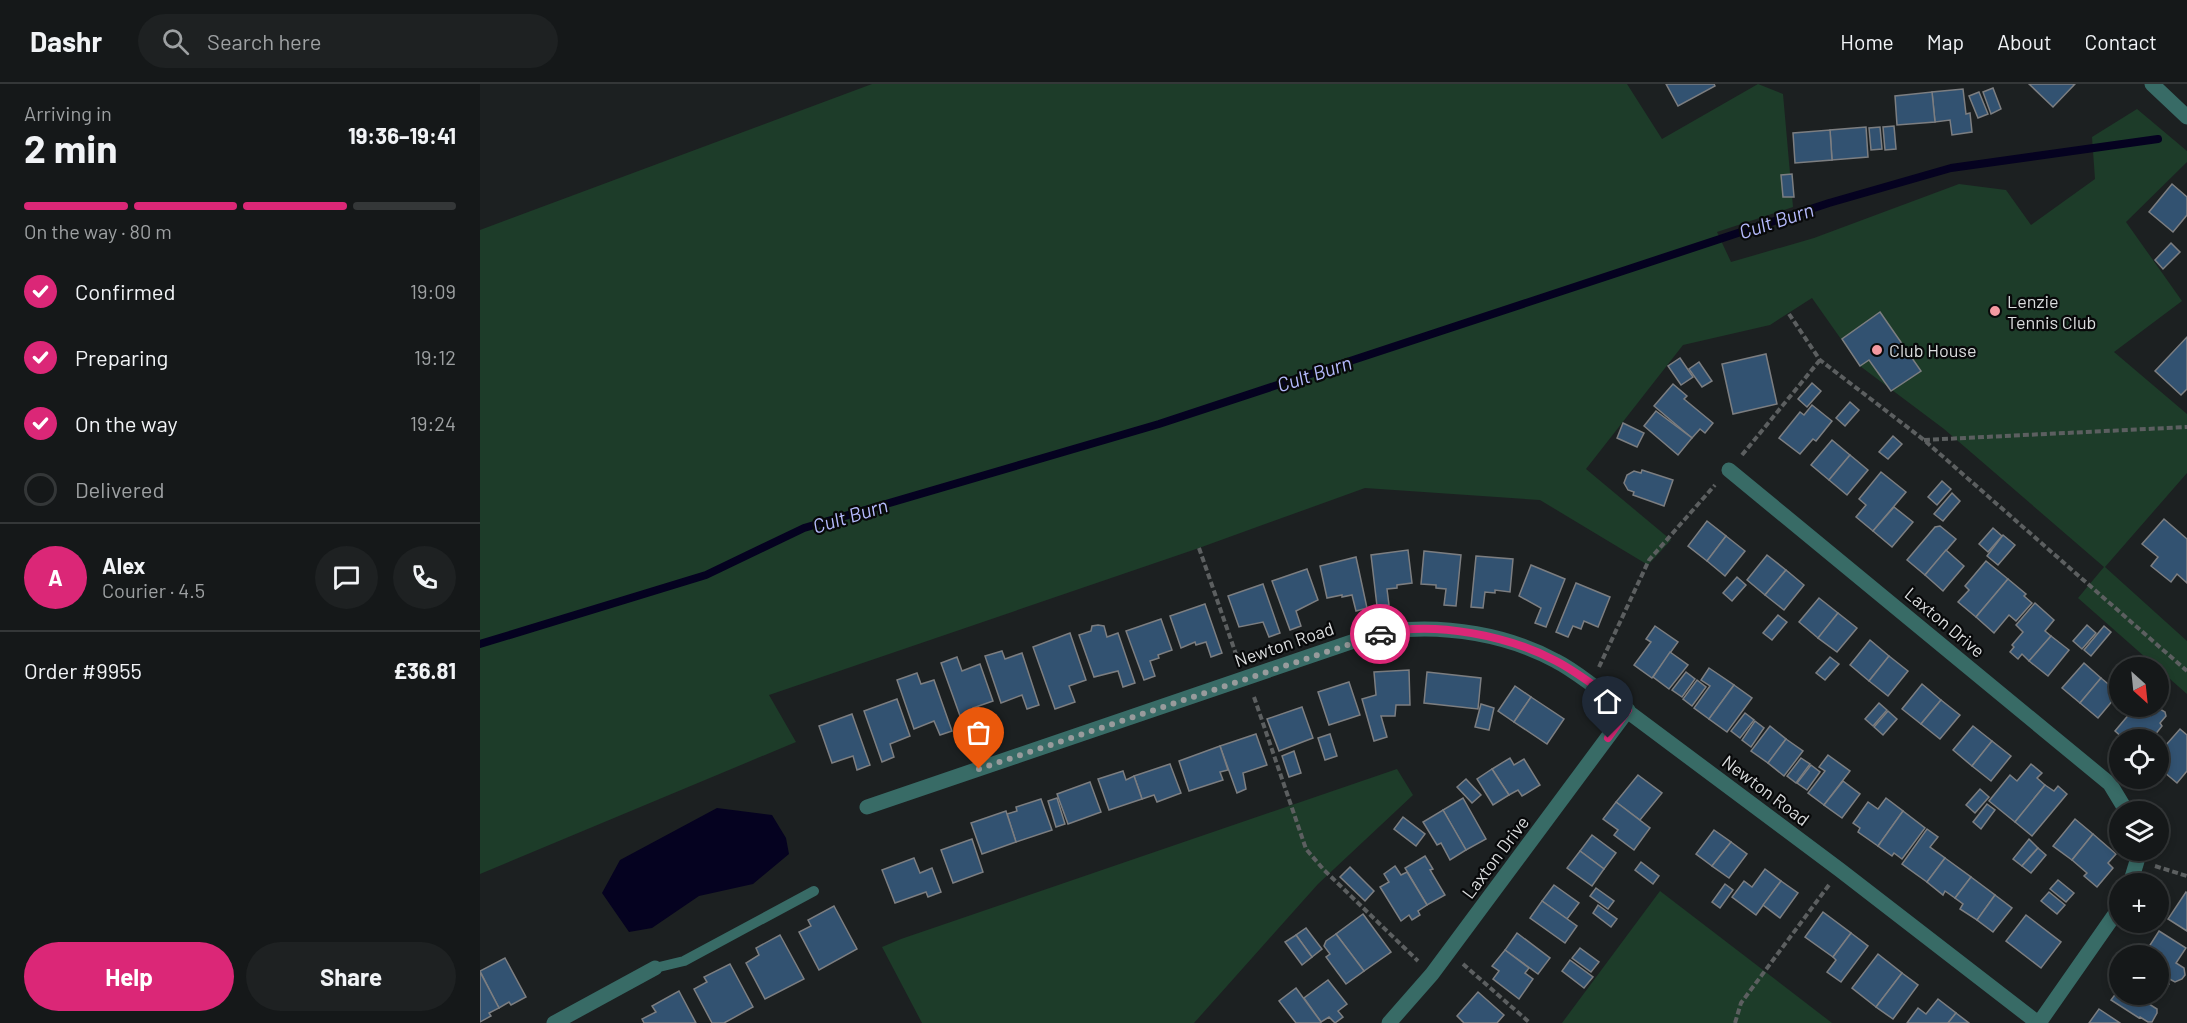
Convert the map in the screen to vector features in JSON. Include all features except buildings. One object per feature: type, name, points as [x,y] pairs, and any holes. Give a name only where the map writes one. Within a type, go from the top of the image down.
[{"type":"street","points":[[2152,84],[2187,117]]},
{"type":"street","name":"Laxton Drive","points":[[1729,470],[2110,784],[2120,801]]},
{"type":"street","name":"Newton Road","points":[[867,807],[1360,639],[1390,631],[1428,629],[1463,632],[1530,649],[1557,661],[1591,684],[1840,870],[2038,1023]]},
{"type":"street","name":"Laxton Drive","points":[[1389,1023],[1432,974],[1628,710]]},
{"type":"street","points":[[2038,1023],[2109,923]]},
{"type":"street","points":[[554,1023],[655,968]]},
{"type":"lane","points":[[655,968],[684,961],[814,891]]},
{"type":"path","points":[[1788,314],[1820,360],[1924,440],[2187,671]]},
{"type":"path","points":[[1591,684],[1649,560],[1729,470],[1820,360]]},
{"type":"path","points":[[1924,440],[2187,428]]},
{"type":"path","points":[[1199,548],[1238,660],[1248,677],[1306,849],[1324,870],[1432,974]]},
{"type":"path","points":[[2150,861],[2187,876]]},
{"type":"path","points":[[1735,1023],[1741,1003],[1840,870]]},
{"type":"path","points":[[1449,951],[1530,1023]]},
{"type":"green space","points":[[872,84],[1627,84],[1662,139],[1758,84],[1783,94],[1793,207],[1717,232],[1731,262],[1814,238],[1959,184],[2006,190],[2031,225],[2095,179],[2092,137],[2137,109],[2187,151],[2187,162],[2126,222],[2182,301],[2114,352],[2187,414],[2187,473],[2105,567],[2187,641],[2187,694],[2169,678],[2169,657],[2145,657],[2078,598],[2104,567],[1944,429],[1860,366],[1812,298],[1770,325],[1683,345],[1586,469],[1671,540],[1648,565],[1540,500],[1365,488],[1199,548],[769,695],[796,742],[480,874],[480,230]]},
{"type":"green space","points":[[1397,769],[1413,795],[1318,884],[1194,1023],[922,1023],[882,947],[901,939]]},
{"type":"green space","points":[[1660,891],[1832,1023],[1562,1023]]},
{"type":"water","points":[[717,808],[772,815],[786,838],[789,854],[753,884],[699,896],[652,928],[629,932],[602,893],[620,860]]},
{"type":"waterway","name":"Cult Burn","points":[[480,644],[706,575],[804,528],[1159,424],[1829,203],[1951,168],[2158,139]]},
{"type":"way so far","points":[[979,769],[1380,634]]},
{"type":"place","name":"Lenzie Tennis Club","points":[[1995,311]]},
{"type":"place","name":"Club House","points":[[1877,350]]},
{"type":"route","points":[[1380,634],[1390,631],[1428,629],[1463,632],[1502,640],[1557,661],[1628,710],[1608,738]]}]
